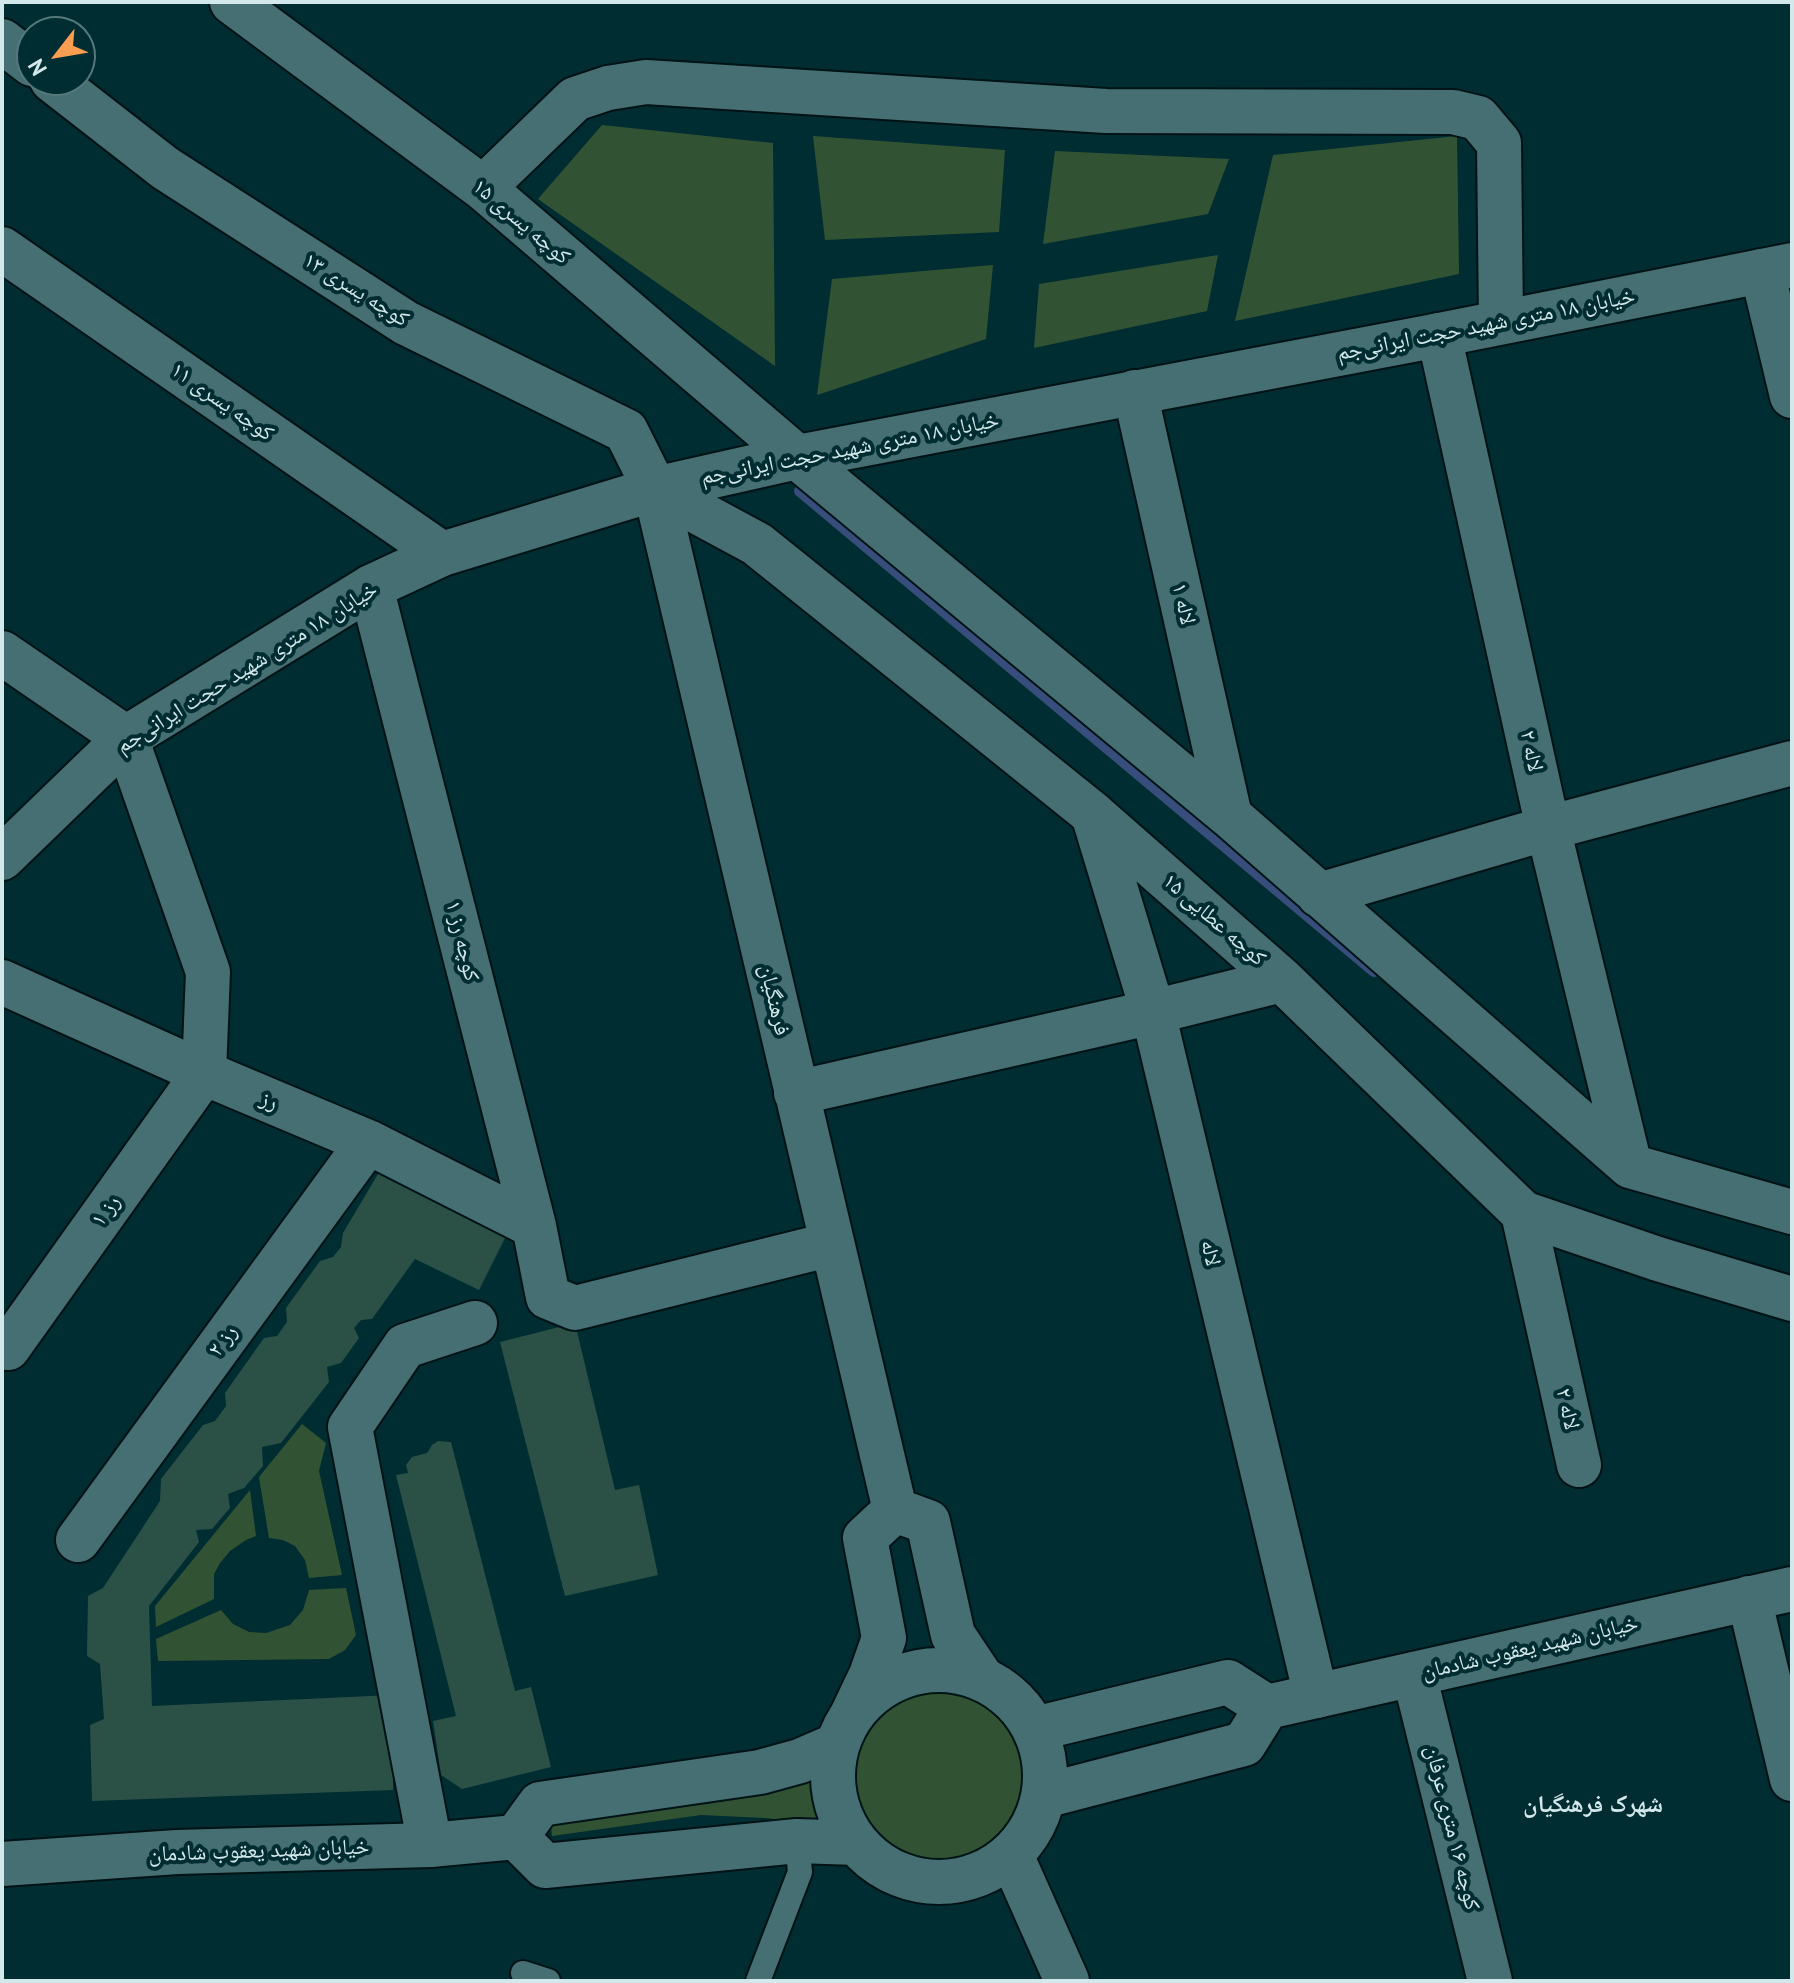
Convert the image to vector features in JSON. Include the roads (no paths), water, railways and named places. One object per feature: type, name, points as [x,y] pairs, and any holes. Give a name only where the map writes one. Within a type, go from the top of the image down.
[{"type":"street","name":"کوچه یسری ۱۵","points":[[232,2],[483,188],[797,457]]},
{"type":"street","points":[[483,188],[575,99],[608,88],[646,82],[1106,111],[1453,112],[1478,118],[1499,143],[1501,322]]},
{"type":"street","name":"کوچه یسری ۱۳","points":[[73,96],[165,168],[406,323],[626,431],[655,489]]},
{"type":"street","name":"کوچه یسری ۱۱","points":[[2,249],[442,554]]},
{"type":"street","points":[[1777,268],[1792,396]]},
{"type":"street","name":"خیابان ۱۸ متری شهید حجت ایرانی‌جم","points":[[2,858],[126,738],[371,587],[442,554],[655,489],[797,457],[1777,268]]},
{"type":"street","name":"لاله ۲","points":[[1439,335],[1548,828],[1630,1166]]},
{"type":"street","name":"لاله ۱","points":[[1135,392],[1230,816]]},
{"type":"street","points":[[797,457],[1230,816],[1630,1166],[1792,1212]]},
{"type":"street","name":"کوچه عطایی ۱۵","points":[[655,489],[757,544],[1093,814],[1282,980],[1523,1213],[1658,1259],[1792,1299]]},
{"type":"street","name":"فرهنگیان","points":[[655,489],[895,1510]]},
{"type":"street","name":"کوچه رز ۱","points":[[371,587],[534,1226],[548,1297],[575,1308],[832,1244]]},
{"type":"street","points":[[2,653],[126,738],[208,972],[204,1073]]},
{"type":"street","points":[[1319,895],[1548,828],[1792,763]]},
{"type":"street","name":"لاله","points":[[1093,814],[1153,1012],[1316,1696]]},
{"type":"street","points":[[796,1093],[1282,980]]},
{"type":"street","name":"رز","points":[[2,982],[204,1073],[368,1142],[534,1226]]},
{"type":"street","name":"رز ۱","points":[[8,1348],[204,1073]]},
{"type":"street","name":"رز ۲","points":[[78,1540],[368,1142]]},
{"type":"street","name":"لاله ۲","points":[[1523,1213],[1579,1465]]},
{"type":"street","points":[[430,1845],[350,1427],[405,1346],[475,1323]]},
{"type":"street","points":[[857,1843],[797,1841],[545,1866],[516,1837],[540,1804],[760,1772],[800,1761],[845,1729],[878,1687],[911,1672],[947,1669],[981,1677],[1012,1697],[1035,1729],[1045,1760],[1044,1796],[1033,1828],[1011,1855],[982,1874],[949,1882],[915,1879],[883,1866],[857,1843],[837,1802],[833,1779],[845,1729],[871,1675],[884,1638],[865,1538],[895,1510],[928,1522],[953,1635],[981,1677]]},
{"type":"street","name":"خیابان شهید یعقوب شادمان","points":[[1267,1707],[1792,1589]]},
{"type":"street","points":[[1749,1598],[1792,1779]]},
{"type":"street","name":"کوچه ۱۶ متری عرفان","points":[[1414,1674],[1490,1981]]},
{"type":"street","points":[[1035,1729],[1228,1682],[1267,1707],[1244,1744],[1044,1796]]},
{"type":"street","name":"خیابان شهید یعقوب شادمان","points":[[2,1864],[177,1852],[430,1845],[516,1837]]},
{"type":"street","points":[[1011,1855],[1067,1981]]},
{"type":"lane","points":[[758,1981],[800,1872],[797,1841]]},
{"type":"lane","points":[[523,1973],[548,1981]]},
{"type":"waterway","points":[[800,491],[1374,971]]},
{"type":"district","name":"شهرک فرهنگیان","points":[[1593,1805]]}]
